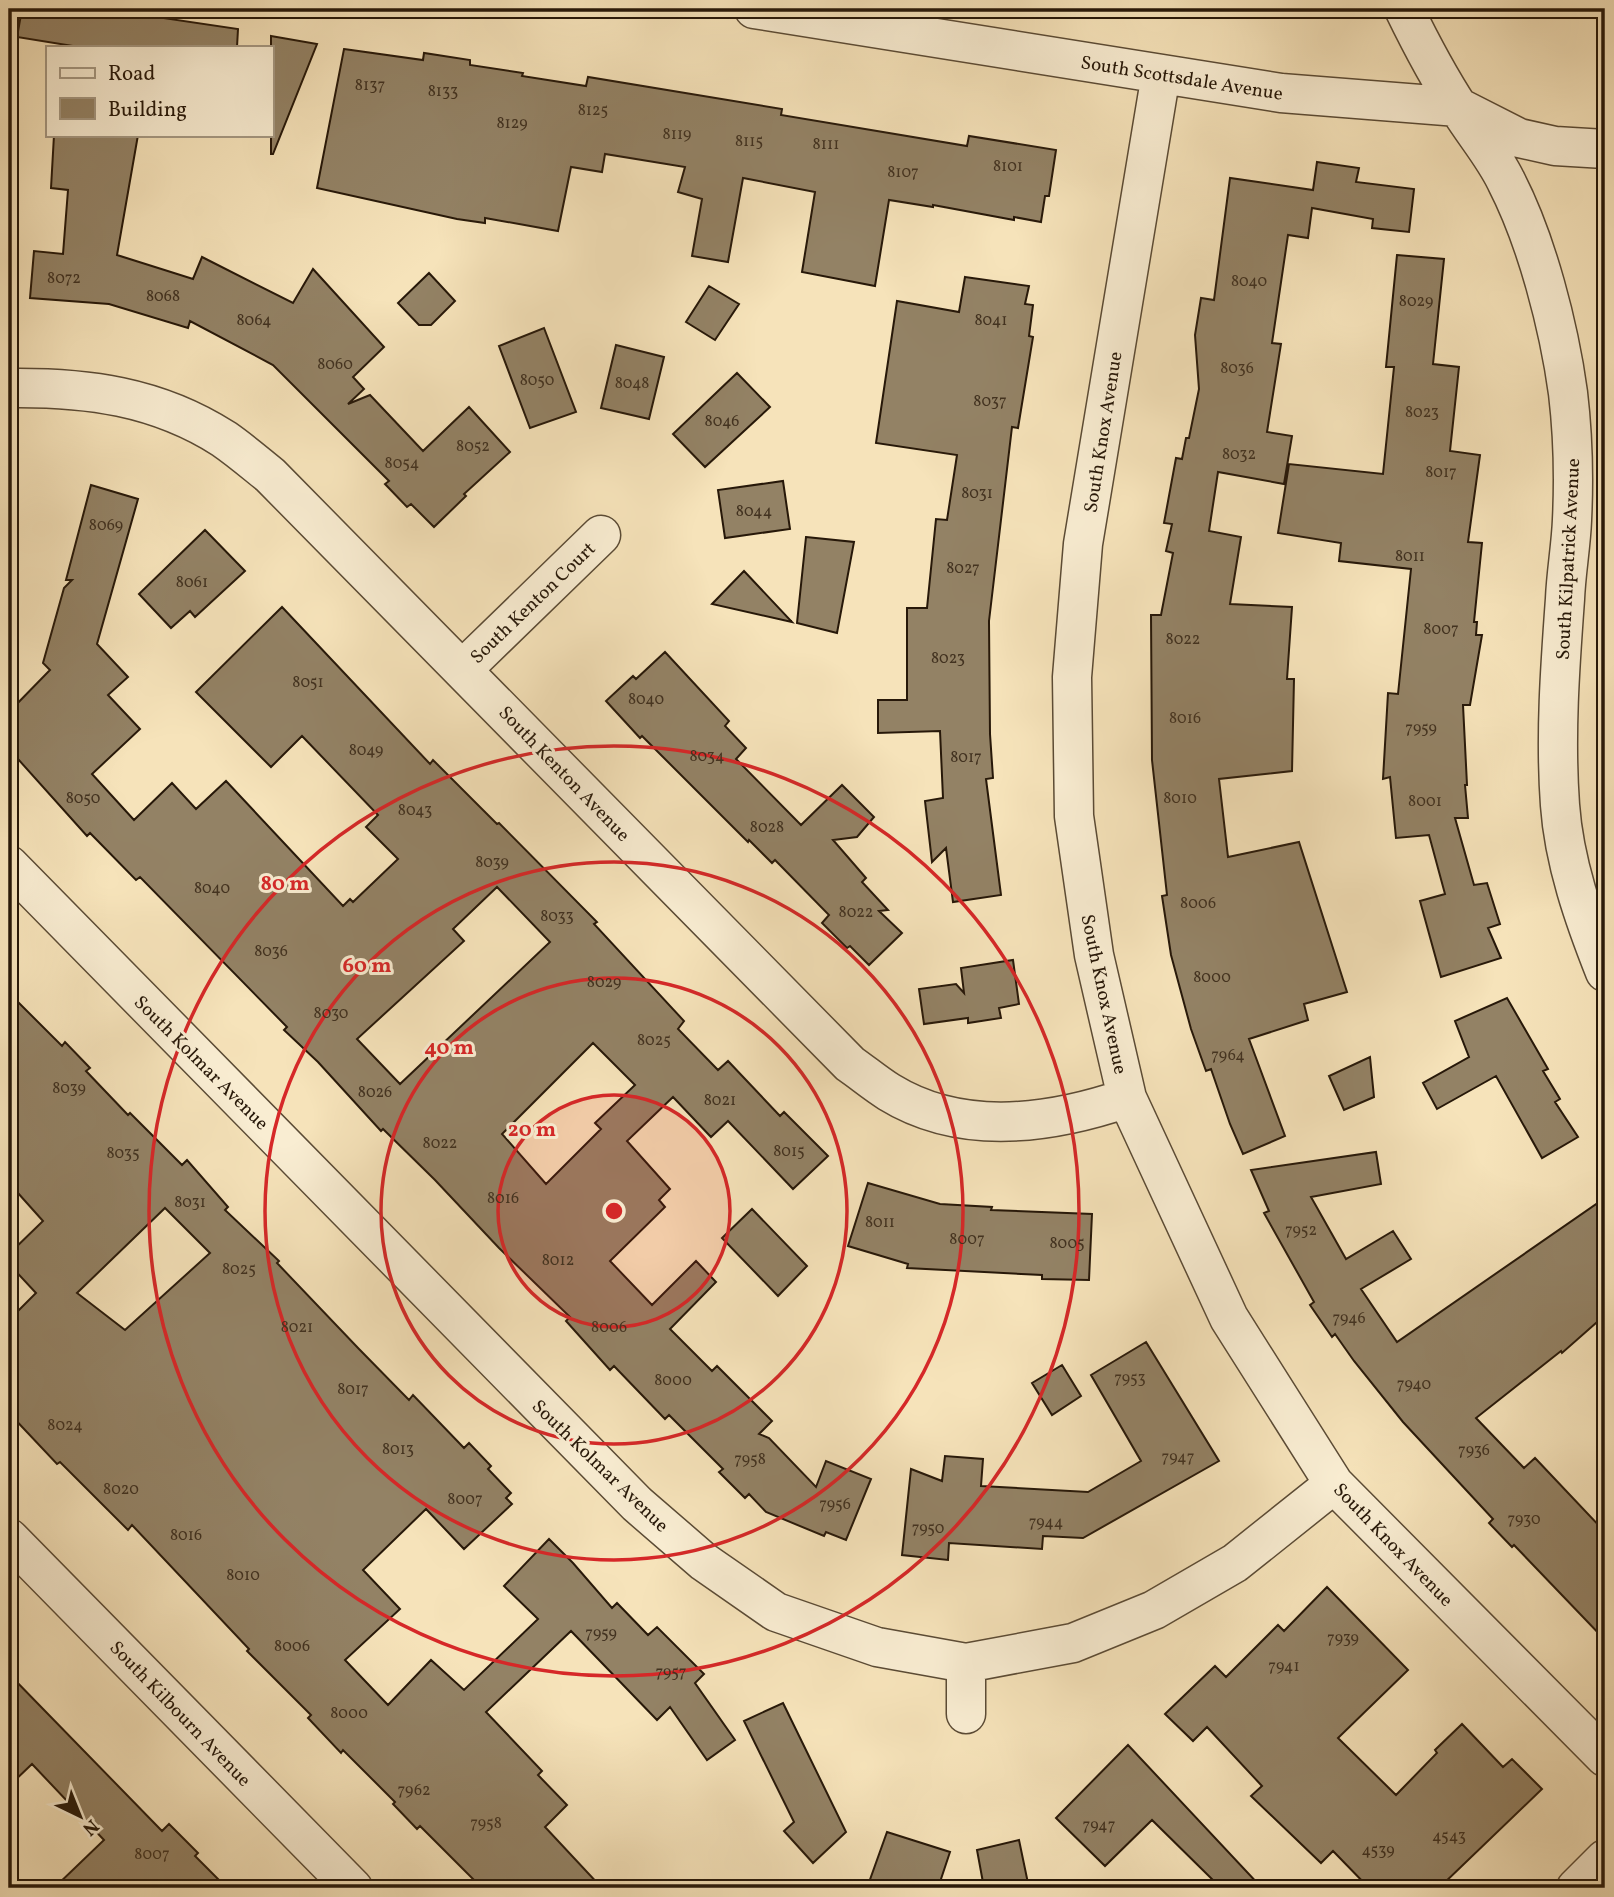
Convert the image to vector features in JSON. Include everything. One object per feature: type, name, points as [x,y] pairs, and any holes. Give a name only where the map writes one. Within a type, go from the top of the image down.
[{"type":"street","name":"South Scottsdale Avenue","points":[[754,9],[1282,93],[1458,107],[1519,138],[1555,146],[1605,149]]},
{"type":"street","name":"South Kilpatrick Avenue","points":[[1404,9],[1458,107],[1506,180],[1526,225],[1542,276],[1568,393],[1573,460],[1572,521],[1557,748],[1560,808],[1572,870],[1605,972]]},
{"type":"street","name":"South Knox Avenue","points":[[1161,74],[1083,544],[1072,677],[1074,816],[1094,955],[1127,1098],[1228,1318],[1334,1484],[1605,1757]]},
{"type":"street","name":"South Kenton Avenue","points":[[9,388],[55,388],[106,393],[170,411],[223,439],[270,475],[842,1056],[890,1093],[942,1115],[994,1122],[1040,1120],[1086,1112],[1127,1098]]},
{"type":"street","name":"South Kenton Court","points":[[463,669],[601,535]]},
{"type":"street","name":"South Kolmar Avenue","points":[[9,865],[628,1494],[704,1562],[776,1612],[877,1647],[966,1663],[1073,1643],[1154,1610],[1235,1563],[1334,1484]]},
{"type":"street","name":"South Kilbourn Avenue","points":[[9,1538],[353,1888]]},
{"type":"street","points":[[966,1663],[966,1714]]},
{"type":"street","points":[[1576,1888],[1605,1859]]},
{"type":"building","points":[[22,9],[144,9],[164,12],[163,18],[238,29],[237,46],[73,46],[17,37]]},
{"type":"building","points":[[271,36],[317,44],[273,154],[273,46]]},
{"type":"building","points":[[344,49],[423,60],[424,53],[470,60],[470,65],[586,86],[588,77],[782,109],[781,115],[967,146],[969,136],[1056,150],[1049,196],[1045,196],[1041,222],[889,200],[875,286],[802,272],[815,192],[743,178],[728,262],[692,256],[702,199],[678,192],[685,167],[605,154],[602,172],[571,167],[558,231],[485,218],[485,223],[457,219],[317,188]]},
{"type":"building","points":[[54,136],[138,136],[117,255],[193,279],[202,257],[293,303],[313,269],[384,347],[353,377],[364,389],[348,404],[370,395],[423,451],[469,407],[510,452],[464,494],[466,496],[434,527],[411,504],[407,507],[385,484],[389,481],[273,365],[190,321],[188,328],[109,304],[30,298],[34,251],[63,254],[68,190],[51,188]]},
{"type":"building","points":[[1317,162],[1359,168],[1356,182],[1414,189],[1409,232],[1372,228],[1373,219],[1312,208],[1308,238],[1288,235],[1272,343],[1281,344],[1267,432],[1292,436],[1284,484],[1218,472],[1209,531],[1241,537],[1230,604],[1292,607],[1287,679],[1294,679],[1292,771],[1219,779],[1228,857],[1299,842],[1347,992],[1304,1004],[1308,1020],[1249,1039],[1285,1136],[1243,1154],[1211,1069],[1206,1071],[1191,1029],[1171,955],[1162,896],[1167,895],[1152,760],[1151,615],[1161,615],[1173,553],[1166,551],[1172,524],[1164,523],[1176,458],[1182,459],[1186,438],[1189,438],[1199,389],[1195,335],[1201,298],[1214,300],[1230,178],[1313,190]]},
{"type":"building","points":[[1397,255],[1444,259],[1433,364],[1459,367],[1450,451],[1480,455],[1468,542],[1482,543],[1474,622],[1477,622],[1476,635],[1482,635],[1470,705],[1463,705],[1468,818],[1455,818],[1474,885],[1487,883],[1500,924],[1488,928],[1501,958],[1441,977],[1420,901],[1445,894],[1429,835],[1396,838],[1390,777],[1383,779],[1388,693],[1398,694],[1411,569],[1339,561],[1341,543],[1278,533],[1289,464],[1383,474],[1394,367],[1386,367]]},
{"type":"building","points":[[429,273],[455,301],[431,325],[419,325],[398,303]]},
{"type":"building","points":[[965,277],[1029,286],[1025,304],[1033,305],[1029,336],[1033,337],[1018,428],[1012,427],[989,621],[993,778],[986,779],[1001,895],[953,902],[946,848],[932,862],[925,801],[943,798],[940,731],[878,733],[878,700],[907,700],[907,608],[927,608],[936,519],[947,520],[957,455],[876,443],[897,301],[959,312]]},
{"type":"building","points":[[709,286],[739,304],[715,340],[686,322]]},
{"type":"building","points":[[544,328],[576,412],[530,428],[499,346]]},
{"type":"building","points":[[616,345],[664,357],[649,419],[601,408]]},
{"type":"building","points":[[737,373],[770,407],[705,467],[673,434]]},
{"type":"building","points":[[783,481],[790,529],[725,538],[718,490]]},
{"type":"building","points":[[91,485],[138,499],[97,644],[128,677],[108,695],[140,729],[92,774],[134,820],[172,783],[196,809],[226,781],[343,906],[350,899],[353,902],[398,859],[366,827],[378,815],[302,736],[271,767],[196,692],[282,607],[430,764],[433,760],[597,922],[594,924],[684,1021],[678,1029],[718,1070],[728,1061],[780,1116],[784,1112],[828,1156],[793,1189],[728,1121],[711,1137],[673,1097],[627,1141],[670,1189],[659,1200],[665,1207],[610,1261],[652,1305],[696,1261],[716,1282],[670,1329],[712,1371],[717,1366],[772,1421],[759,1434],[769,1438],[816,1487],[826,1461],[871,1479],[846,1540],[826,1532],[824,1536],[766,1512],[749,1494],[745,1498],[719,1472],[723,1469],[669,1415],[665,1419],[614,1366],[610,1370],[566,1321],[570,1317],[499,1248],[435,1180],[383,1129],[381,1131],[318,1062],[284,1030],[287,1027],[140,877],[136,880],[90,833],[87,836],[9,749],[9,712],[50,670],[43,663],[64,588],[72,580],[66,580]],"holes":[[[497,887],[550,942],[400,1084],[357,1039],[464,941],[453,929]],[[593,1043],[635,1085],[595,1123],[601,1129],[546,1184],[502,1134]]]},
{"type":"building","points":[[205,530],[245,571],[195,617],[190,611],[171,628],[139,594]]},
{"type":"building","points":[[806,537],[854,542],[837,633],[797,623]]},
{"type":"building","points":[[744,571],[792,622],[712,604]]},
{"type":"building","points":[[665,652],[729,721],[725,726],[746,748],[736,759],[801,825],[842,785],[874,817],[857,837],[833,840],[866,878],[862,882],[888,910],[879,911],[902,933],[869,965],[822,923],[829,915],[775,860],[772,863],[749,840],[748,842],[642,736],[640,738],[606,701],[633,676],[636,679]]},
{"type":"building","points":[[1013,960],[1019,1004],[999,1008],[1001,1018],[968,1023],[968,1018],[924,1024],[919,989],[956,984],[964,993],[961,968]]},
{"type":"building","points":[[9,993],[62,1046],[65,1042],[90,1068],[86,1071],[128,1115],[130,1113],[182,1165],[187,1160],[228,1207],[225,1210],[279,1261],[277,1263],[359,1349],[409,1400],[413,1395],[464,1448],[469,1443],[491,1466],[488,1469],[511,1493],[506,1498],[512,1504],[464,1549],[426,1509],[363,1570],[400,1609],[345,1660],[388,1705],[431,1660],[464,1690],[538,1619],[504,1586],[549,1539],[612,1608],[617,1603],[648,1635],[657,1627],[704,1674],[695,1683],[735,1740],[707,1760],[670,1707],[657,1720],[571,1631],[486,1712],[542,1771],[538,1775],[567,1805],[545,1827],[602,1888],[482,1888],[420,1826],[417,1829],[393,1804],[395,1802],[343,1750],[341,1753],[308,1718],[311,1715],[247,1651],[249,1649],[132,1525],[128,1530],[60,1462],[57,1464],[9,1413],[9,1320],[36,1293],[9,1264],[9,1254],[43,1221],[9,1183]],"holes":[[[165,1208],[210,1253],[125,1330],[77,1293]]]},
{"type":"building","points":[[1507,998],[1548,1069],[1543,1071],[1560,1099],[1555,1102],[1578,1137],[1542,1158],[1496,1076],[1437,1109],[1423,1083],[1469,1057],[1455,1021]]},
{"type":"building","points":[[1370,1057],[1374,1097],[1344,1110],[1329,1076]]},
{"type":"building","points":[[1376,1152],[1381,1184],[1311,1197],[1346,1259],[1393,1231],[1411,1259],[1361,1289],[1397,1342],[1605,1198],[1605,1315],[1562,1353],[1561,1351],[1476,1418],[1524,1468],[1535,1458],[1605,1532],[1605,1640],[1514,1545],[1512,1547],[1489,1523],[1493,1519],[1403,1422],[1335,1334],[1332,1337],[1310,1305],[1314,1302],[1264,1213],[1269,1211],[1251,1170]]},
{"type":"building","points":[[868,1183],[940,1204],[992,1207],[991,1210],[1092,1214],[1089,1280],[907,1268],[908,1264],[848,1246]]},
{"type":"building","points":[[752,1209],[807,1266],[778,1296],[722,1238]]},
{"type":"building","points":[[1146,1342],[1219,1461],[1083,1538],[1043,1536],[1042,1549],[949,1543],[948,1560],[902,1555],[911,1469],[942,1481],[945,1456],[983,1459],[981,1486],[1088,1492],[1141,1461],[1091,1375]]},
{"type":"building","points":[[1062,1365],[1081,1396],[1052,1415],[1032,1383]]},
{"type":"building","points":[[1327,1587],[1408,1670],[1338,1738],[1396,1795],[1462,1724],[1503,1767],[1512,1759],[1542,1789],[1439,1888],[1369,1888],[1333,1851],[1321,1863],[1251,1796],[1262,1786],[1207,1727],[1193,1741],[1165,1714],[1215,1666],[1226,1677],[1278,1625],[1284,1631]]},
{"type":"building","points":[[9,1674],[162,1831],[169,1824],[198,1853],[195,1856],[227,1888],[54,1888],[104,1840],[32,1764],[9,1786]]},
{"type":"building","points":[[783,1703],[846,1832],[813,1863],[784,1831],[794,1822],[744,1721]]},
{"type":"building","points":[[1128,1745],[1262,1888],[1221,1888],[1152,1820],[1105,1866],[1056,1818]]},
{"type":"building","points":[[887,1832],[950,1852],[938,1888],[867,1888]]},
{"type":"building","points":[[1019,1840],[1029,1888],[984,1888],[977,1850]]}]
